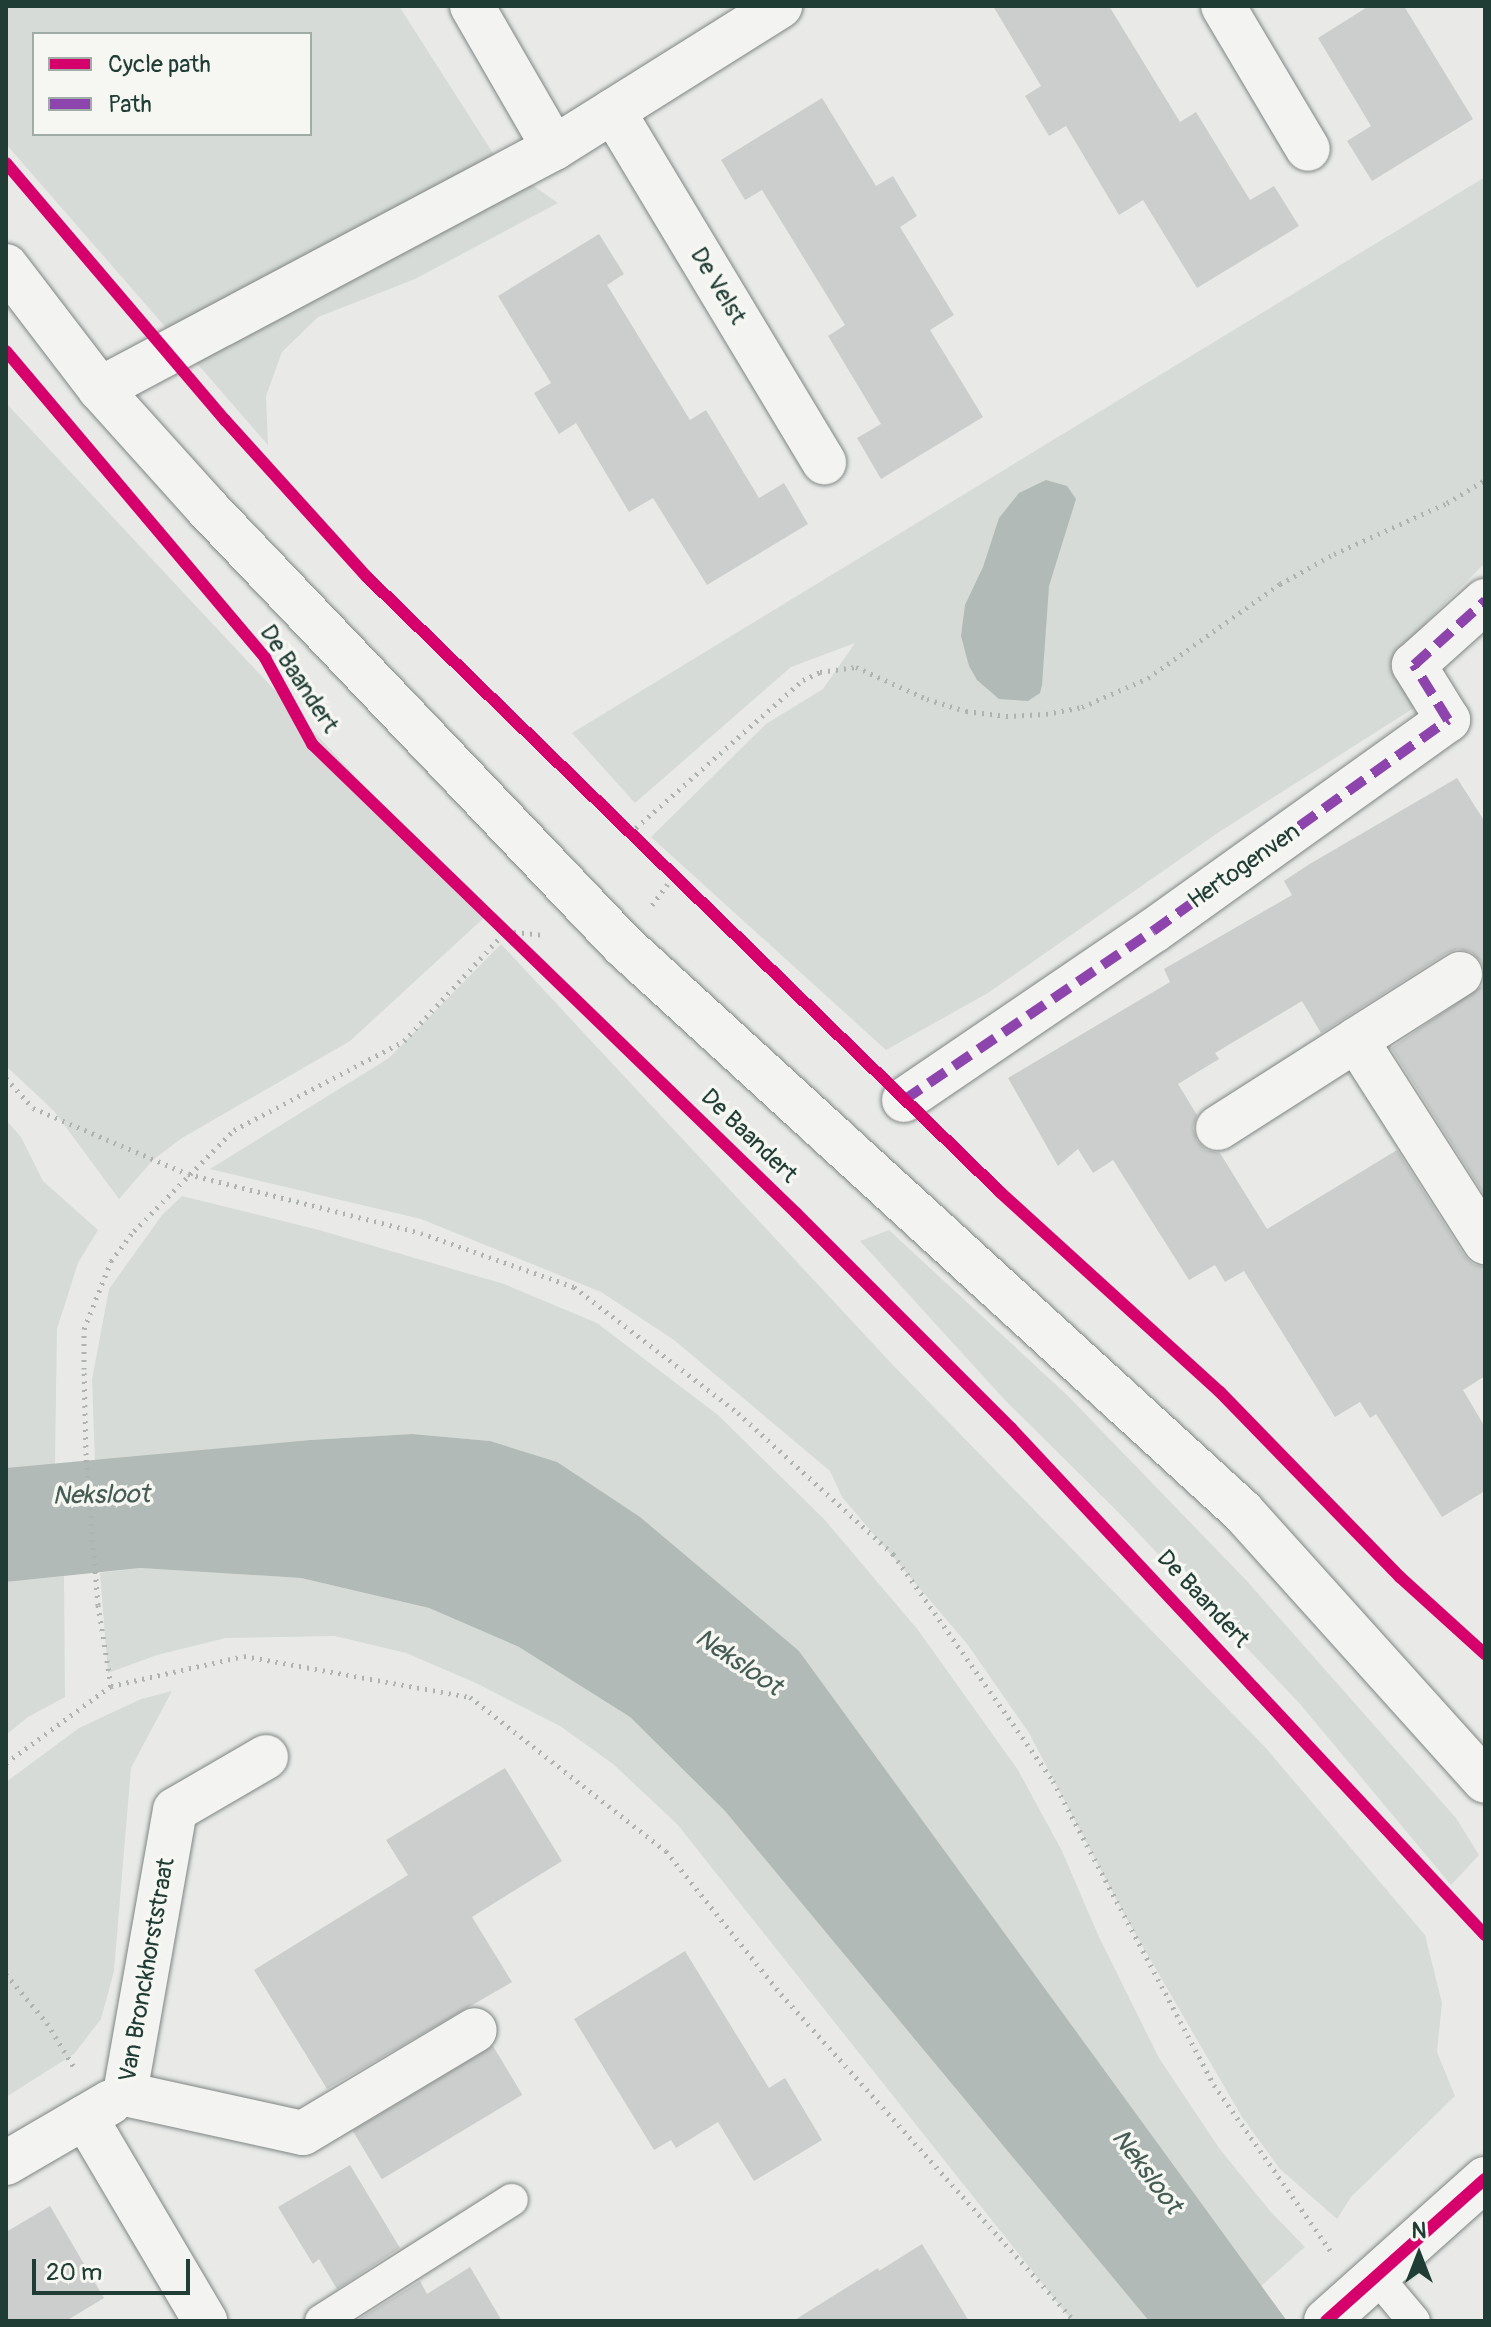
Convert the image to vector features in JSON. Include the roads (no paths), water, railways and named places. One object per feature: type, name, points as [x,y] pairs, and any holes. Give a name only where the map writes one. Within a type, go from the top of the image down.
[{"type":"street","points":[[472,6],[554,148]]},
{"type":"street","points":[[100,389],[554,148],[780,6]]},
{"type":"street","points":[[1223,6],[1308,149]]},
{"type":"street","name":"De Velst","points":[[613,111],[824,462]]},
{"type":"street","name":"De Baandert","points":[[6,266],[100,389],[208,509],[623,945],[1242,1511],[1485,1781]]},
{"type":"street","name":"Hertogenven","points":[[904,1100],[1153,931],[1448,720],[1414,665],[1485,601]]},
{"type":"street","points":[[1218,1128],[1460,974]]},
{"type":"street","points":[[1356,1040],[1485,1242]]},
{"type":"street","name":"Van Bronckhorststraat","points":[[266,1757],[175,1810],[104,2106],[303,2133],[475,2030]]},
{"type":"street","points":[[6,2163],[104,2106],[205,2321]]},
{"type":"street","points":[[1327,2320],[1485,2179]]},
{"type":"lane","points":[[321,2321],[512,2200]]},
{"type":"lane","points":[[1370,2283],[1414,2321]]},
{"type":"water","points":[[1046,480],[1067,486],[1076,499],[1049,586],[1042,685],[1040,693],[1028,701],[999,699],[977,680],[969,666],[961,636],[965,605],[983,567],[999,518],[1019,493]]},
{"type":"water","name":"Neksloot","points":[[412,1434],[490,1441],[557,1462],[640,1517],[799,1651],[1287,2321],[1149,2321],[725,1811],[630,1717],[519,1647],[429,1608],[301,1578],[140,1568],[6,1582],[6,1468],[310,1440]]}]
